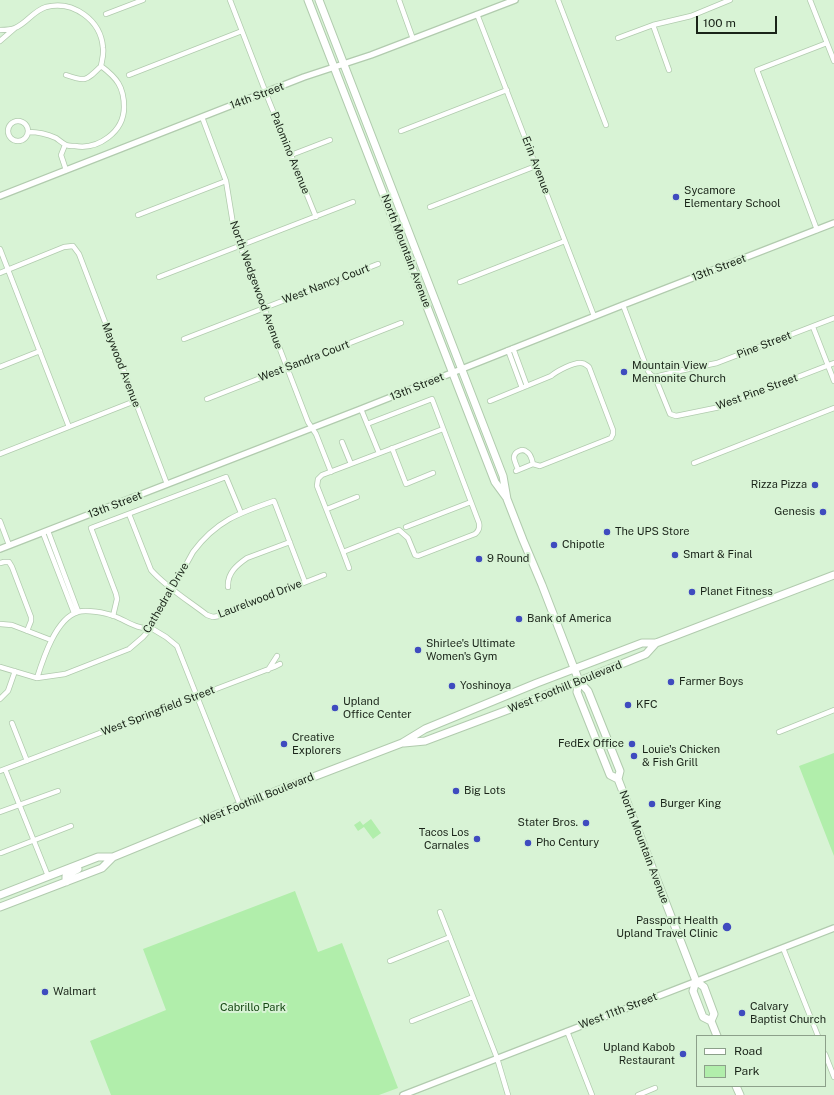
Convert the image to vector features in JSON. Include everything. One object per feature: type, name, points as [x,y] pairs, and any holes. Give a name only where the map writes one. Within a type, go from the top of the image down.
[{"type":"main road","name":"North Mountain Avenue","points":[[308,0],[495,482],[507,499]]},
{"type":"main road","name":"North Mountain Avenue","points":[[319,0],[503,476],[507,499],[574,669],[579,681],[588,691],[620,771],[618,779],[696,981],[704,987],[714,1014],[711,1021],[717,1035]]},
{"type":"main road","name":"West Foothill Boulevard","points":[[402,743],[425,741],[513,708],[646,654],[656,644],[834,575]]},
{"type":"main road","name":"West Foothill Boulevard","points":[[2,895],[98,857],[113,857],[240,805],[402,743],[425,729],[574,669],[642,643],[656,644]]},
{"type":"main road","name":"North Mountain Avenue","points":[[579,681],[576,692],[610,775],[618,779]]},
{"type":"main road","name":"West Foothill Boulevard","points":[[0,908],[102,868],[113,857]]},
{"type":"main road","points":[[66,882],[66,876],[89,865],[95,859]]},
{"type":"main road","name":"North Mountain Avenue","points":[[696,981],[693,991],[703,1018],[711,1021]]},
{"type":"street","points":[[106,14],[143,0]]},
{"type":"street","name":"Palomino Avenue","points":[[230,0],[316,217]]},
{"type":"street","points":[[399,0],[413,38]]},
{"type":"street","name":"14th Street","points":[[0,196],[304,77],[372,55],[515,0]]},
{"type":"street","points":[[558,0],[606,125]]},
{"type":"street","points":[[618,38],[653,25],[691,16],[730,0]]},
{"type":"street","points":[[810,0],[834,61]]},
{"type":"street","points":[[0,41],[38,10],[45,7],[61,5],[80,11],[91,20],[97,28],[103,46],[101,66],[86,80],[80,80],[66,75]]},
{"type":"street","name":"Erin Avenue","points":[[477,14],[594,316]]},
{"type":"street","points":[[653,25],[669,70]]},
{"type":"street","points":[[0,30],[15,28]]},
{"type":"street","points":[[129,75],[242,31]]},
{"type":"street","points":[[817,230],[757,70],[827,43]]},
{"type":"street","points":[[29,132],[57,138],[65,145],[81,147],[93,146],[106,140],[113,134],[120,124],[124,111],[124,96],[116,79],[101,66]]},
{"type":"street","points":[[401,131],[507,90]]},
{"type":"street","name":"North Wedgewood Avenue","points":[[202,117],[226,181],[234,230],[308,422],[316,434],[331,472]]},
{"type":"street","points":[[19,120],[26,124],[29,132],[25,139],[17,141],[10,138],[8,130],[11,123],[19,120]]},
{"type":"street","points":[[291,155],[330,140]]},
{"type":"street","points":[[65,145],[61,155],[66,170]]},
{"type":"street","points":[[430,207],[536,166]]},
{"type":"street","points":[[138,215],[226,181]]},
{"type":"street","points":[[159,277],[353,202]]},
{"type":"street","name":"13th Street","points":[[0,549],[834,223]]},
{"type":"street","points":[[460,282],[565,241]]},
{"type":"street","name":"Maywood Avenue","points":[[8,270],[64,247],[73,246],[79,254],[168,484]]},
{"type":"street","points":[[0,249],[69,427]]},
{"type":"street","name":"West Nancy Court","points":[[184,339],[378,264]]},
{"type":"street","points":[[0,272],[8,270]]},
{"type":"street","points":[[623,305],[648,371],[651,375],[656,377]]},
{"type":"street","name":"Pine Street","points":[[656,377],[717,364],[834,318]]},
{"type":"street","name":"West Sandra Court","points":[[207,399],[401,323]]},
{"type":"street","points":[[813,327],[834,381]]},
{"type":"street","points":[[510,349],[527,386]]},
{"type":"street","points":[[510,349],[522,388]]},
{"type":"street","points":[[0,367],[40,351]]},
{"type":"street","points":[[490,401],[551,376],[557,371],[579,362],[585,364],[589,368],[613,430],[613,434],[610,438],[540,466],[533,464],[517,470],[514,458],[515,454],[518,451],[526,451],[529,453],[533,464]]},
{"type":"street","name":"West Pine Street","points":[[656,377],[670,414],[676,416],[720,407],[834,363]]},
{"type":"street","points":[[343,552],[399,530],[408,538],[415,555],[418,556],[475,534],[480,530],[479,523],[442,429],[432,399],[367,424]]},
{"type":"street","points":[[0,454],[135,401]]},
{"type":"street","points":[[694,463],[834,408]]},
{"type":"street","points":[[361,409],[379,453]]},
{"type":"street","points":[[349,568],[317,486],[318,479],[322,475],[442,429]]},
{"type":"street","points":[[342,442],[351,464]]},
{"type":"street","points":[[392,448],[406,484],[433,473]]},
{"type":"street","points":[[113,616],[117,599],[116,594],[91,528],[226,476],[241,513]]},
{"type":"street","points":[[326,509],[357,497]]},
{"type":"street","name":"Cathedral Drive","points":[[0,667],[37,678],[65,674],[129,649],[152,628],[188,561],[200,542],[211,531],[225,521],[241,513],[274,501],[290,542]]},
{"type":"street","points":[[406,527],[471,502]]},
{"type":"street","name":"Laurelwood Drive","points":[[129,514],[151,570],[173,590],[213,617],[324,575]]},
{"type":"street","points":[[0,521],[10,545]]},
{"type":"street","points":[[46,532],[76,612]]},
{"type":"street","points":[[228,587],[229,575],[247,558],[290,542],[306,582]]},
{"type":"street","points":[[0,563],[9,562],[12,567],[31,617],[28,631]]},
{"type":"street","points":[[37,678],[42,662],[56,630],[76,612],[85,611],[113,616],[139,628],[152,628],[166,636],[177,646],[240,805]]},
{"type":"street","points":[[0,624],[12,625],[51,640]]},
{"type":"street","points":[[268,670],[277,656]]},
{"type":"street","name":"West Springfield Street","points":[[2,770],[268,670],[280,664]]},
{"type":"street","points":[[0,699],[8,691],[15,671]]},
{"type":"street","points":[[779,732],[834,710]]},
{"type":"street","points":[[12,723],[27,761]]},
{"type":"street","points":[[2,770],[19,804],[48,876]]},
{"type":"street","points":[[0,812],[58,791]]},
{"type":"street","points":[[2,853],[71,826]]},
{"type":"street","points":[[440,912],[497,1058],[508,1095]]},
{"type":"street","name":"West 11th Street","points":[[403,1095],[834,928]]},
{"type":"street","points":[[390,960],[450,937]]},
{"type":"street","points":[[783,948],[818,1035]]},
{"type":"street","points":[[412,1021],[474,997]]},
{"type":"street","points":[[567,1031],[592,1095]]},
{"type":"street","points":[[826,1057],[834,1077]]},
{"type":"street","points":[[638,1095],[656,1088]]},
{"type":"green space","points":[[834,753],[834,856],[799,766]]},
{"type":"green space","points":[[371,819],[381,833],[373,839],[364,827],[358,831],[354,825],[360,821],[363,825]]},
{"type":"green space","name":"Cabrillo Park","points":[[295,891],[318,952],[342,943],[398,1088],[379,1095],[111,1095],[90,1041],[166,1010],[143,949]]},
{"type":"place","name":"Sycamore Elementary School","points":[[676,197]]},
{"type":"place","name":"Mountain View Mennonite Church","points":[[624,372]]},
{"type":"place","name":"Rizza Pizza","points":[[815,485]]},
{"type":"place","name":"Genesis","points":[[823,512]]},
{"type":"place","name":"The UPS Store","points":[[607,532]]},
{"type":"place","name":"Chipotle","points":[[554,545]]},
{"type":"place","name":"Smart & Final","points":[[675,555]]},
{"type":"place","name":"9 Round","points":[[479,559]]},
{"type":"place","name":"Planet Fitness","points":[[692,592]]},
{"type":"place","name":"Bank of America","points":[[519,619]]},
{"type":"place","name":"Shirlee's Ultimate Women's Gym","points":[[418,650]]},
{"type":"place","name":"Farmer Boys","points":[[671,682]]},
{"type":"place","name":"Yoshinoya","points":[[452,686]]},
{"type":"place","name":"KFC","points":[[628,705]]},
{"type":"place","name":"Upland Office Center","points":[[335,708]]},
{"type":"place","name":"Creative Explorers","points":[[284,744]]},
{"type":"place","name":"FedEx Office","points":[[632,744]]},
{"type":"place","name":"Louie's Chicken & Fish Grill","points":[[634,756]]},
{"type":"place","name":"Big Lots","points":[[456,791]]},
{"type":"place","name":"Burger King","points":[[652,804]]},
{"type":"place","name":"Stater Bros.","points":[[586,823]]},
{"type":"place","name":"Tacos Los Carnales","points":[[477,839]]},
{"type":"place","name":"Pho Century","points":[[528,843]]},
{"type":"place","name":"Passport Health Upland Travel Clinic","points":[[727,927]]},
{"type":"place","name":"Walmart","points":[[45,992]]},
{"type":"place","name":"Calvary Baptist Church","points":[[742,1013]]},
{"type":"place","name":"Upland Kabob Restaurant","points":[[683,1054]]}]
